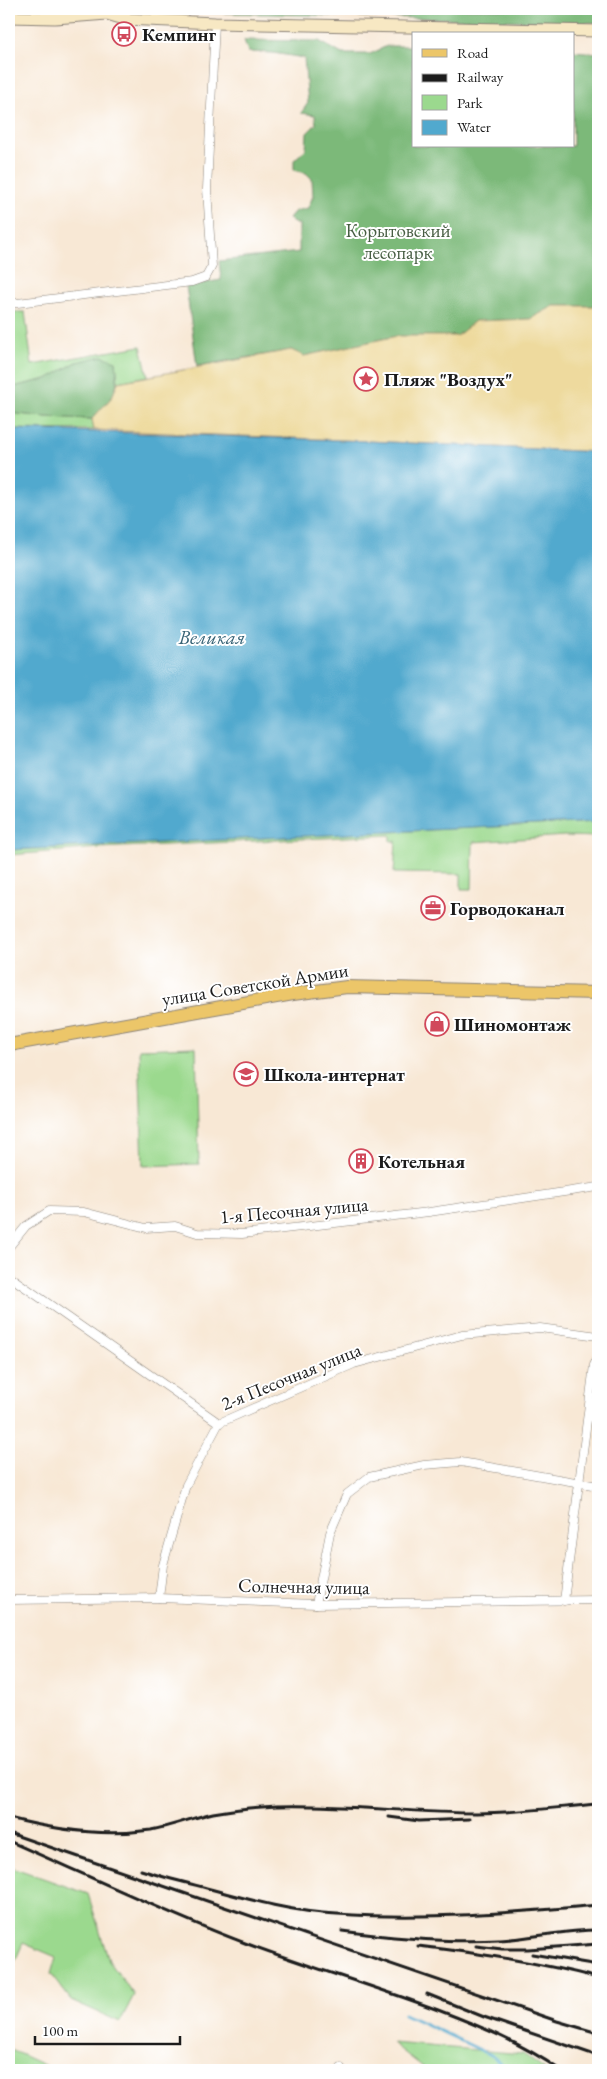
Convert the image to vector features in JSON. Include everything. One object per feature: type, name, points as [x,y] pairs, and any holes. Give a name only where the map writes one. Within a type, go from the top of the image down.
[{"type":"main road","name":"улица Советской Армии","points":[[9,1045],[293,994],[346,987],[598,993]]},
{"type":"street","points":[[9,17],[55,18],[106,11],[124,19],[215,23],[598,31]]},
{"type":"street","points":[[9,304],[192,282],[206,277],[212,266],[207,189],[215,23]]},
{"type":"street","name":"1-я Песочная улица","points":[[9,1247],[26,1226],[50,1211],[84,1212],[146,1228],[175,1226],[197,1233],[242,1234],[429,1212],[598,1187]]},
{"type":"street","name":"2-я Песочная улица","points":[[9,1276],[219,1423],[354,1364],[462,1335],[540,1328],[598,1336]]},
{"type":"street","points":[[564,1601],[594,1365],[598,1356]]},
{"type":"street","points":[[159,1598],[163,1565],[186,1484],[219,1423]]},
{"type":"street","points":[[316,1604],[330,1533],[347,1494],[369,1477],[424,1465],[461,1462],[598,1486]]},
{"type":"street","name":"Солнечная улица","points":[[9,1600],[159,1598],[316,1604],[598,1600]]},
{"type":"green space","points":[[153,9],[598,9],[598,23],[153,11]]},
{"type":"green space","name":"Корытовский лесопарк","points":[[244,40],[319,41],[342,54],[370,54],[387,46],[412,46],[412,148],[574,148],[574,51],[598,53],[598,306],[554,306],[530,319],[475,321],[457,336],[397,336],[304,356],[291,350],[197,366],[186,286],[221,280],[219,261],[299,252],[299,224],[295,224],[289,218],[295,211],[308,208],[313,196],[312,179],[306,173],[294,170],[294,160],[306,149],[307,133],[316,124],[315,115],[301,113],[308,103],[304,58],[273,53],[248,52]]},
{"type":"green space","points":[[9,312],[25,312],[32,365],[141,346],[148,376],[118,382],[116,361],[77,362],[47,379],[9,388]]},
{"type":"green space","points":[[102,356],[116,361],[116,388],[110,399],[92,419],[9,413],[9,388],[47,379],[77,362]]},
{"type":"green space","points":[[9,413],[92,419],[94,430],[9,429]]},
{"type":"green space","points":[[598,822],[598,837],[565,836],[473,842],[472,889],[461,889],[461,874],[394,873],[396,841],[391,841],[391,835],[99,848],[9,855],[9,850]]},
{"type":"green space","points":[[196,1047],[199,1164],[143,1166],[139,1049]]},
{"type":"green space","points":[[9,1866],[88,1894],[109,1961],[134,1995],[120,2022],[71,2000],[51,1974],[56,1957],[23,1943],[9,1975]]},
{"type":"green space","points":[[392,2043],[523,2054],[545,2070],[427,2070]]},
{"type":"green space","points":[[9,2049],[55,2070],[9,2070]]},
{"type":"sand","name":"Пляж \"Воздух\"","points":[[554,306],[598,306],[598,452],[94,430],[92,419],[112,397],[118,382],[291,350],[304,356],[397,336],[457,336],[475,321],[530,319]]},
{"type":"water","name":"Великая","points":[[9,429],[368,441],[598,452],[598,822],[9,850]]},
{"type":"waterway","points":[[404,2014],[491,2055],[508,2070]]},
{"type":"railway","points":[[9,1818],[61,1829],[115,1833],[151,1830],[213,1813],[269,1806],[327,1806],[427,1812],[492,1813],[598,1804]]},
{"type":"railway","points":[[389,1817],[419,1821],[469,1819]]},
{"type":"railway","points":[[9,1833],[557,2021],[598,2033]]},
{"type":"railway","points":[[9,1841],[156,1907],[215,1931],[269,1952],[470,2022],[501,2036],[560,2070]]},
{"type":"railway","points":[[141,1870],[286,1908],[320,1913],[370,1916],[435,1916],[598,1905]]},
{"type":"railway","points":[[342,1931],[401,1938],[459,1941],[499,1940],[573,1931],[598,1930]]},
{"type":"railway","points":[[476,1946],[528,1949],[598,1944]]},
{"type":"railway","points":[[418,1946],[508,1959],[598,1978]]},
{"type":"railway","points":[[532,1954],[598,1965]]},
{"type":"railway","points":[[427,1994],[484,2017],[598,2056]]},
{"type":"place","name":"Кемпинг","points":[[124,34]]},
{"type":"place","name":"Пляж \"Воздух\"","points":[[366,379]]},
{"type":"place","name":"Горводоканал","points":[[433,908]]},
{"type":"place","name":"Шиномонтаж","points":[[437,1024]]},
{"type":"place","name":"Школа-интернат","points":[[246,1074]]},
{"type":"place","name":"Котельная","points":[[361,1161]]}]
